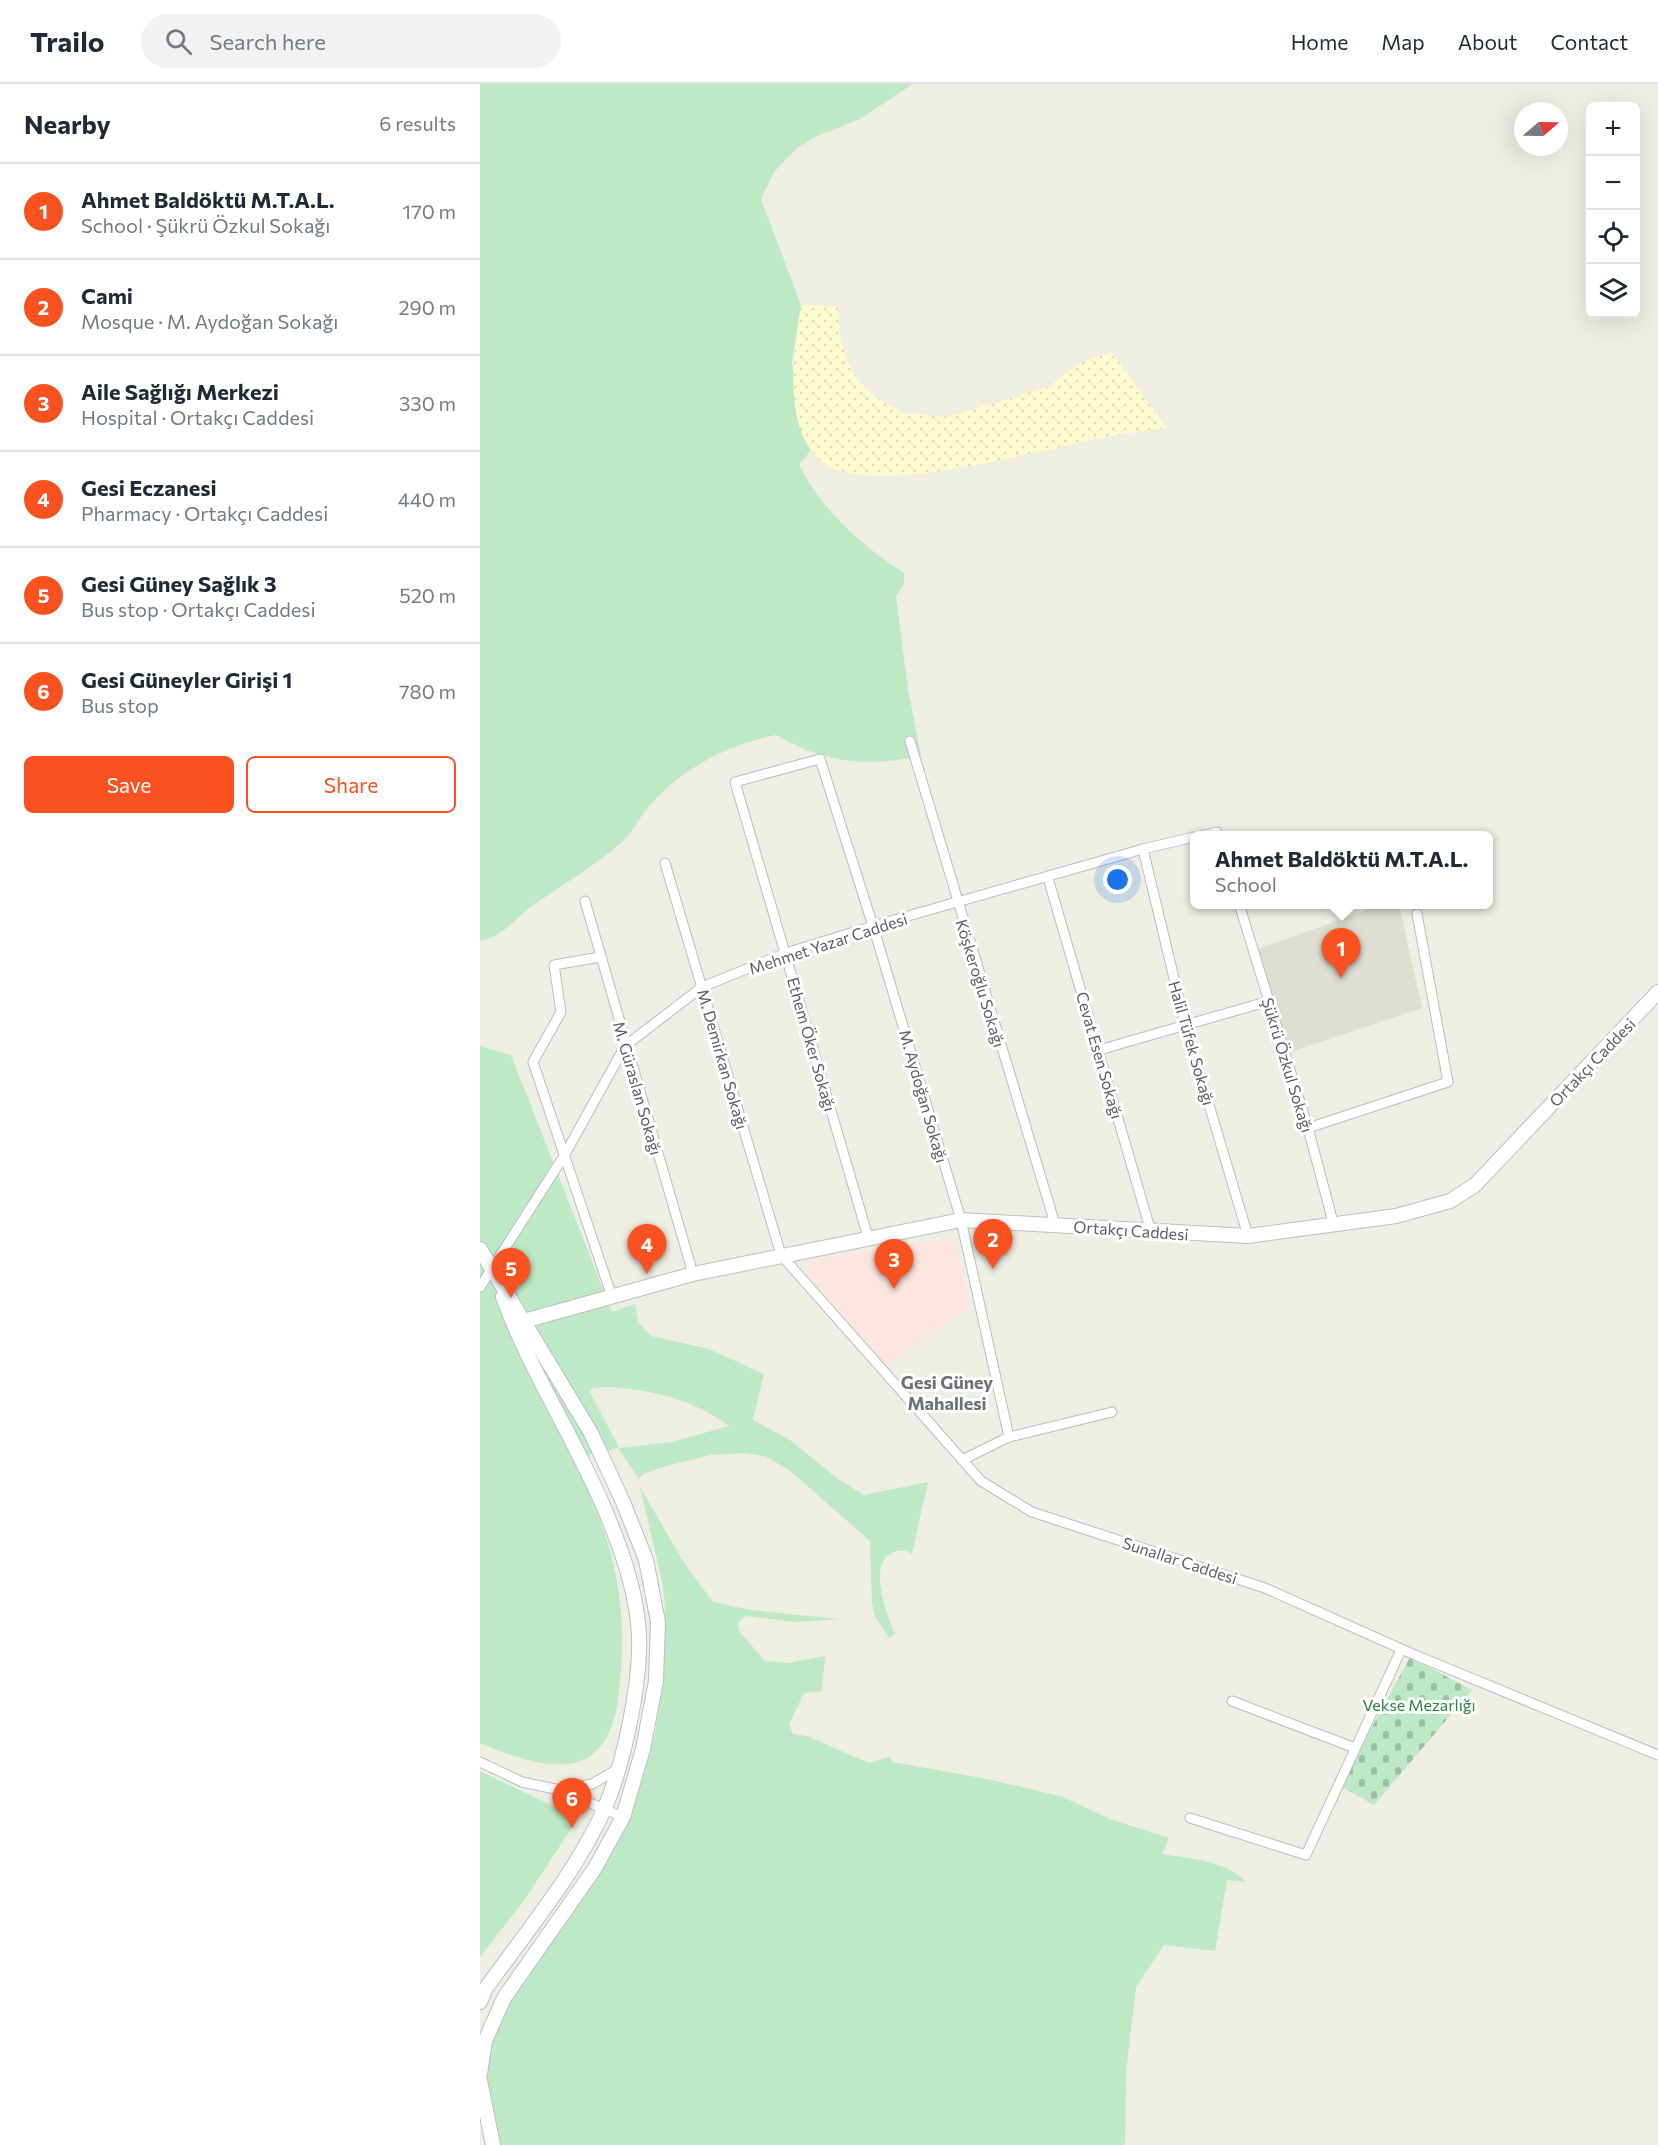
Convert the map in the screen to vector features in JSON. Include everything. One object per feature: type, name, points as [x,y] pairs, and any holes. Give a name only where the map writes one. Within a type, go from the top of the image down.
[{"type":"street","name":"Köşkeroğlu Sokağı","points":[[909,741],[956,903],[1055,1224]]},
{"type":"street","name":"Ethem Öker Sokağı","points":[[820,759],[735,782],[868,1238]]},
{"type":"street","name":"M. Aydoğan Sokağı","points":[[820,759],[873,926],[960,1220],[1009,1437]]},
{"type":"street","name":"Mehmet Yazar Caddesi","points":[[480,1287],[564,1156],[625,1046],[702,987],[786,953],[873,926],[1048,878],[1143,849],[1190,838]]},
{"type":"street","name":"Halil Tüfek Sokağı","points":[[1143,849],[1185,1024],[1248,1236]]},
{"type":"street","name":"M. Demirkan Sokağı","points":[[664,864],[781,1255]]},
{"type":"street","name":"Cevat Esen Sokağı","points":[[1048,878],[1151,1232]]},
{"type":"street","name":"M. Güraslan Sokağı","points":[[585,901],[625,1046],[693,1274]]},
{"type":"street","name":"Şükrü Özkul Sokağı","points":[[1241,909],[1308,1128],[1334,1226]]},
{"type":"street","points":[[1308,1128],[1448,1082],[1417,914]]},
{"type":"street","points":[[600,957],[554,965],[561,1012],[533,1062],[612,1297]]},
{"type":"street","name":"Ortakçı Caddesi","points":[[524,1321],[693,1274],[960,1220],[1248,1236],[1396,1216],[1450,1201],[1475,1185],[1658,992]]},
{"type":"street","points":[[1099,1050],[1269,1001]]},
{"type":"street","points":[[480,1249],[591,1433],[646,1560],[658,1622],[656,1681],[652,1704],[643,1749],[622,1817],[595,1868],[504,1998],[484,2040],[480,2074]]},
{"type":"street","name":"Sunallar Caddesi","points":[[781,1255],[981,1481],[1032,1512],[1264,1588],[1401,1650],[1658,1755]]},
{"type":"street","points":[[480,2002],[486,1988],[578,1858],[604,1809],[616,1770],[637,1679],[639,1624],[627,1566],[605,1510],[574,1442],[518,1338],[493,1270]]},
{"type":"street","points":[[962,1460],[1009,1437],[1112,1412]]},
{"type":"street","points":[[1190,1818],[1306,1855],[1401,1650]]},
{"type":"street","points":[[1232,1701],[1355,1748]]},
{"type":"street","points":[[480,1762],[522,1782],[560,1790],[622,1817]]},
{"type":"street","points":[[560,1790],[592,1784],[616,1770]]},
{"type":"street","points":[[480,2081],[493,2145]]},
{"type":"shaded area","points":[[1369,909],[1400,909],[1422,1008],[1290,1052],[1258,949]]},
{"type":"shaded area","points":[[954,1237],[971,1306],[887,1364],[807,1273],[811,1260]]},
{"type":"green space","points":[[480,84],[913,84],[860,119],[817,136],[796,149],[774,172],[761,199],[801,305],[792,361],[795,403],[799,422],[812,449],[799,465],[820,498],[844,526],[904,573],[904,584],[896,596],[908,689],[921,755],[883,762],[847,760],[811,751],[776,735],[723,752],[691,769],[663,792],[646,809],[626,838],[612,851],[532,906],[502,931],[480,941]]},
{"type":"green space","points":[[480,1046],[511,1055],[612,1312],[635,1304],[638,1322],[651,1336],[709,1349],[764,1374],[753,1420],[790,1440],[838,1479],[864,1495],[928,1482],[912,1554],[899,1550],[886,1558],[881,1566],[881,1590],[895,1634],[889,1638],[875,1616],[872,1603],[870,1541],[788,1469],[764,1456],[744,1453],[711,1455],[663,1467],[643,1474],[639,1479],[618,1448],[574,1459],[588,1489],[608,1545],[620,1600],[622,1659],[618,1703],[612,1726],[594,1753],[573,1763],[538,1762],[513,1756],[480,1743]],"holes":[[[593,1388],[624,1388],[686,1403],[729,1426],[672,1442],[619,1448],[590,1392]]]},
{"type":"green space","points":[[640,1487],[683,1561],[713,1602],[751,1610],[839,1619],[796,1622],[745,1616],[738,1623],[739,1631],[765,1661],[788,1663],[825,1656],[822,1691],[804,1693],[789,1724],[793,1734],[807,1736],[869,1763],[889,1757],[893,1762],[987,1779],[1060,1796],[1110,1819],[1169,1838],[1162,1854],[1218,1865],[1238,1875],[1246,1882],[1227,1880],[1215,1951],[1164,1945],[1136,1987],[1126,2072],[1125,2145],[495,2145],[483,2085],[491,2032],[639,1784],[655,1734],[664,1676],[665,1608],[663,1585]]},
{"type":"green space","name":"Vekse Mezarlığı","points":[[1410,1657],[1472,1690],[1374,1805],[1340,1786]]},
{"type":"green space","points":[[480,1771],[578,1818],[525,1899],[480,1957]]},
{"type":"sand","points":[[801,305],[838,307],[840,335],[848,362],[856,377],[875,397],[905,413],[947,417],[1050,386],[1079,363],[1112,352],[1167,428],[1090,440],[952,469],[875,476],[844,472],[822,462],[809,447],[800,429],[795,409],[794,366]]},
{"type":"place","name":"Ahmet Baldöktü M.T.A.L.","points":[[1341,978]]},
{"type":"place","name":"Cami","points":[[993,1269]]},
{"type":"place","name":"Gesi Eczanesi","points":[[647,1274]]},
{"type":"place","name":"Aile Sağlığı Merkezi","points":[[894,1289]]},
{"type":"place","name":"Gesi Güney Sağlık 3","points":[[511,1298]]},
{"type":"place","name":"Gesi Güneyler Girişi 1","points":[[572,1828]]},
{"type":"district","name":"Gesi Güney Mahallesi","points":[[947,1392]]}]
